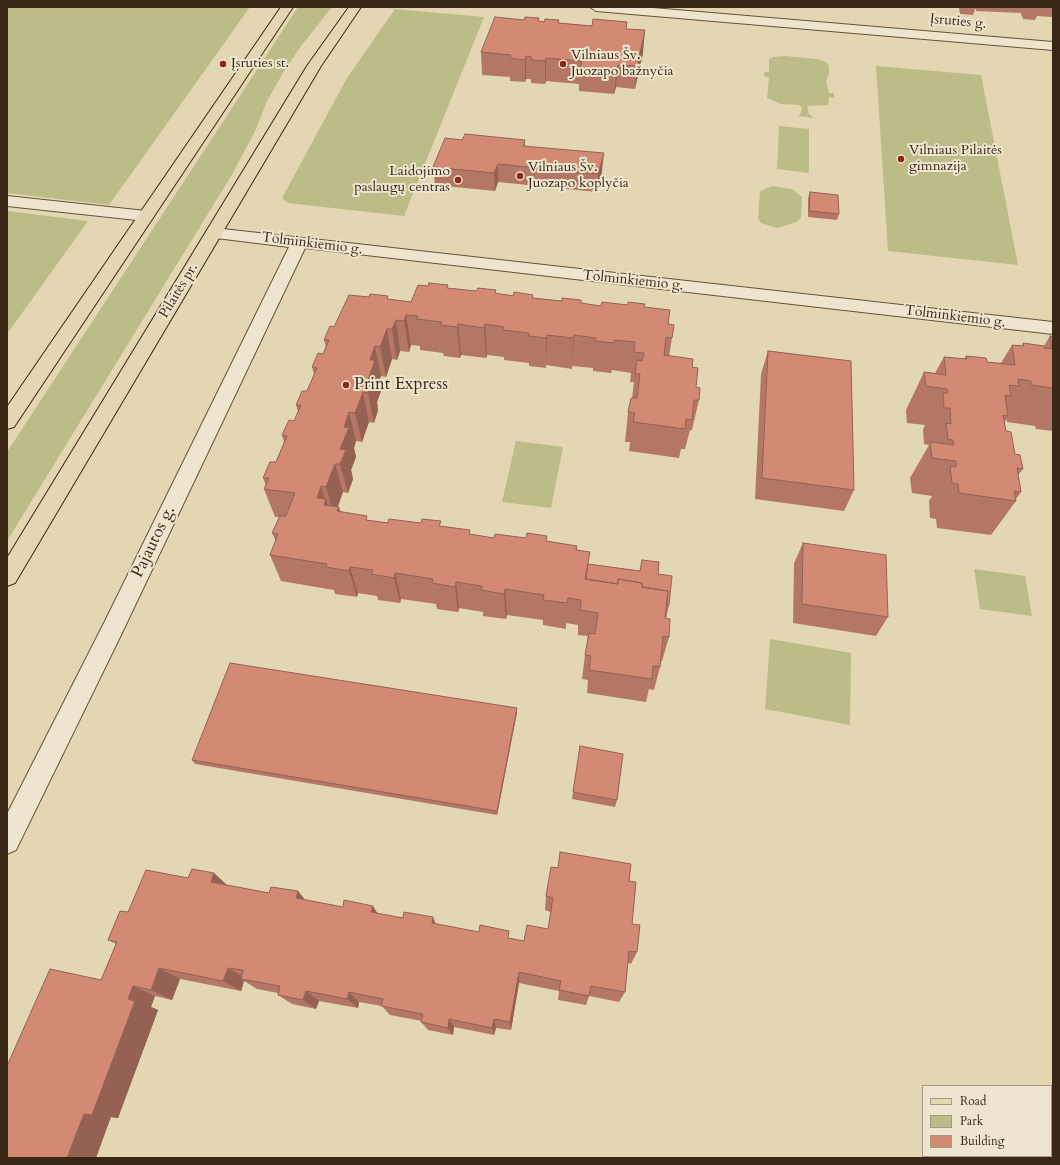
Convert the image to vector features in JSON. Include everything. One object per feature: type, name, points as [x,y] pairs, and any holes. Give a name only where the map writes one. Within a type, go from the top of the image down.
[{"type":"main road","points":[[7,422],[287,7]]},
{"type":"main road","name":"Pilaitės pr.","points":[[7,577],[314,66],[355,7]]},
{"type":"street","name":"Įsruties g.","points":[[596,7],[1053,46]]},
{"type":"street","points":[[7,201],[146,216]]},
{"type":"street","name":"Tolminkiemio g.","points":[[214,233],[1053,328]]},
{"type":"street","name":"Pajautos g.","points":[[7,841],[117,620],[299,243]]},
{"type":"green space","points":[[7,7],[250,7],[109,205],[7,193]]},
{"type":"green space","points":[[298,7],[332,7],[301,46],[284,71],[267,101],[255,131],[233,173],[7,541],[7,452]]},
{"type":"green space","points":[[395,9],[484,17],[404,216],[288,203],[282,198],[347,78]]},
{"type":"green space","points":[[785,56],[817,59],[826,62],[829,66],[829,73],[826,82],[829,93],[834,93],[834,98],[829,97],[828,105],[807,106],[809,114],[814,118],[798,116],[801,113],[802,107],[798,105],[781,104],[767,98],[769,78],[764,76],[764,72],[769,72],[769,59],[773,57]]},
{"type":"green space","points":[[876,66],[981,75],[1018,265],[888,251]]},
{"type":"green space","points":[[779,126],[809,129],[809,173],[777,169]]},
{"type":"green space","points":[[772,186],[792,189],[802,197],[801,218],[797,222],[777,228],[761,223],[758,218],[760,191]]},
{"type":"green space","points":[[7,211],[88,221],[7,334]]},
{"type":"green space","points":[[516,441],[563,447],[551,508],[502,502]]},
{"type":"green space","points":[[974,569],[1025,576],[1032,616],[980,609]]},
{"type":"green space","points":[[770,639],[851,653],[850,725],[765,709]]},
{"type":"building","points":[[495,17],[524,20],[525,17],[539,18],[538,21],[544,22],[545,19],[559,20],[558,23],[592,26],[593,19],[627,22],[626,29],[645,30],[637,66],[618,65],[616,72],[580,68],[582,61],[546,58],[545,61],[531,60],[532,57],[526,56],[525,60],[510,58],[511,55],[481,52]]},
{"type":"building","points":[[465,134],[525,140],[523,146],[604,153],[598,174],[498,164],[494,173],[433,167],[445,138],[462,140]]},
{"type":"building","points":[[810,192],[838,195],[839,214],[809,211]]},
{"type":"building","points":[[429,283],[448,285],[447,288],[476,291],[478,288],[496,290],[495,293],[513,296],[514,292],[533,295],[532,298],[562,301],[562,298],[581,300],[581,303],[601,306],[602,302],[628,305],[628,302],[645,304],[644,307],[670,310],[668,324],[674,325],[672,338],[666,337],[664,355],[693,359],[692,367],[698,368],[696,387],[700,388],[699,400],[694,400],[692,420],[686,419],[685,429],[633,422],[635,413],[628,412],[631,398],[637,398],[640,374],[635,374],[637,360],[642,361],[644,353],[634,352],[635,342],[615,340],[614,343],[595,341],[596,338],[574,335],[573,338],[547,335],[546,338],[529,336],[529,333],[503,330],[504,327],[485,324],[484,328],[458,324],[457,327],[440,325],[442,322],[416,319],[418,316],[406,315],[404,321],[396,320],[392,329],[387,329],[380,347],[375,346],[370,360],[375,360],[368,380],[372,380],[368,393],[363,392],[355,413],[349,412],[344,427],[349,428],[340,449],[346,450],[340,464],[335,464],[326,487],[321,486],[317,498],[326,499],[324,505],[339,507],[337,511],[367,516],[366,520],[388,523],[389,519],[421,523],[422,519],[441,521],[439,526],[470,530],[469,534],[494,538],[495,534],[526,538],[527,533],[547,536],[546,541],[577,546],[576,550],[590,552],[585,579],[618,584],[618,579],[642,583],[642,587],[668,591],[665,618],[670,619],[669,637],[663,636],[660,667],[653,666],[652,679],[589,670],[591,656],[585,655],[589,633],[595,634],[598,613],[580,610],[581,600],[568,598],[567,603],[543,600],[544,595],[505,589],[504,594],[481,590],[482,586],[456,582],[455,587],[432,583],[433,579],[395,573],[394,578],[371,574],[373,570],[350,567],[349,571],[326,567],[327,564],[270,555],[278,534],[272,533],[280,516],[286,516],[295,493],[264,489],[269,478],[263,478],[270,462],[276,462],[287,436],[282,435],[289,420],[294,421],[301,405],[296,405],[302,391],[307,391],[317,368],[312,367],[318,353],[323,354],[329,340],[324,340],[330,326],[334,327],[349,295],[369,297],[370,294],[388,296],[387,299],[411,302],[418,285],[428,286]]},
{"type":"building","points":[[1050,336],[1053,337],[1053,388],[1031,385],[1031,381],[1018,379],[1019,386],[1009,385],[1011,396],[1005,395],[1008,416],[1003,415],[1006,431],[1011,432],[1015,454],[1020,455],[1023,469],[1017,468],[1021,492],[1014,491],[1016,501],[959,493],[958,484],[952,483],[950,466],[956,467],[956,461],[932,458],[930,442],[954,445],[953,440],[948,439],[946,423],[951,424],[950,408],[944,408],[943,393],[948,393],[947,389],[926,386],[924,372],[946,375],[944,357],[967,359],[966,356],[986,358],[987,362],[1015,365],[1012,345],[1024,346],[1023,343],[1044,346],[1044,348],[1052,349]]},
{"type":"building","points":[[768,351],[851,361],[854,490],[762,478]]},
{"type":"building","points":[[803,543],[886,555],[888,617],[802,604]]},
{"type":"building","points":[[642,560],[659,562],[658,574],[672,576],[669,605],[667,605],[668,591],[642,587],[642,583],[618,579],[618,584],[586,579],[588,564],[640,571]]},
{"type":"building","points":[[230,663],[517,708],[497,811],[192,760]]},
{"type":"building","points":[[580,746],[623,754],[617,800],[573,792]]},
{"type":"building","points":[[560,852],[631,864],[629,881],[636,882],[632,924],[640,925],[637,952],[629,951],[625,992],[591,986],[589,996],[559,990],[561,981],[519,972],[510,1022],[494,1019],[492,1028],[449,1019],[448,1028],[421,1022],[423,1014],[381,1006],[383,999],[349,992],[347,999],[306,991],[303,1000],[278,995],[280,986],[241,979],[243,970],[228,968],[223,981],[159,968],[151,990],[133,986],[128,999],[135,1001],[92,1115],[84,1114],[67,1158],[7,1158],[7,1066],[50,969],[101,980],[117,942],[108,940],[120,911],[128,912],[146,870],[188,878],[192,869],[214,873],[211,882],[269,893],[271,887],[298,891],[296,898],[343,907],[344,900],[373,906],[371,912],[403,918],[404,912],[433,917],[432,923],[479,932],[480,925],[509,931],[508,938],[524,941],[527,925],[548,929],[553,898],[546,896],[551,867],[558,868]]},
{"type":"place","name":"Įsruties st.","points":[[223,64]]},
{"type":"place","name":"Vilniaus Šv. Juozapo bažnyčia","points":[[563,64]]},
{"type":"place","name":"Vilniaus Pilaitės gimnazija","points":[[901,159]]},
{"type":"place","name":"Vilniaus Šv. Juozapo koplyčia","points":[[520,176]]},
{"type":"place","name":"Laidojimo paslaugų centras","points":[[458,180]]},
{"type":"place","name":"Print Express","points":[[346,385]]}]
